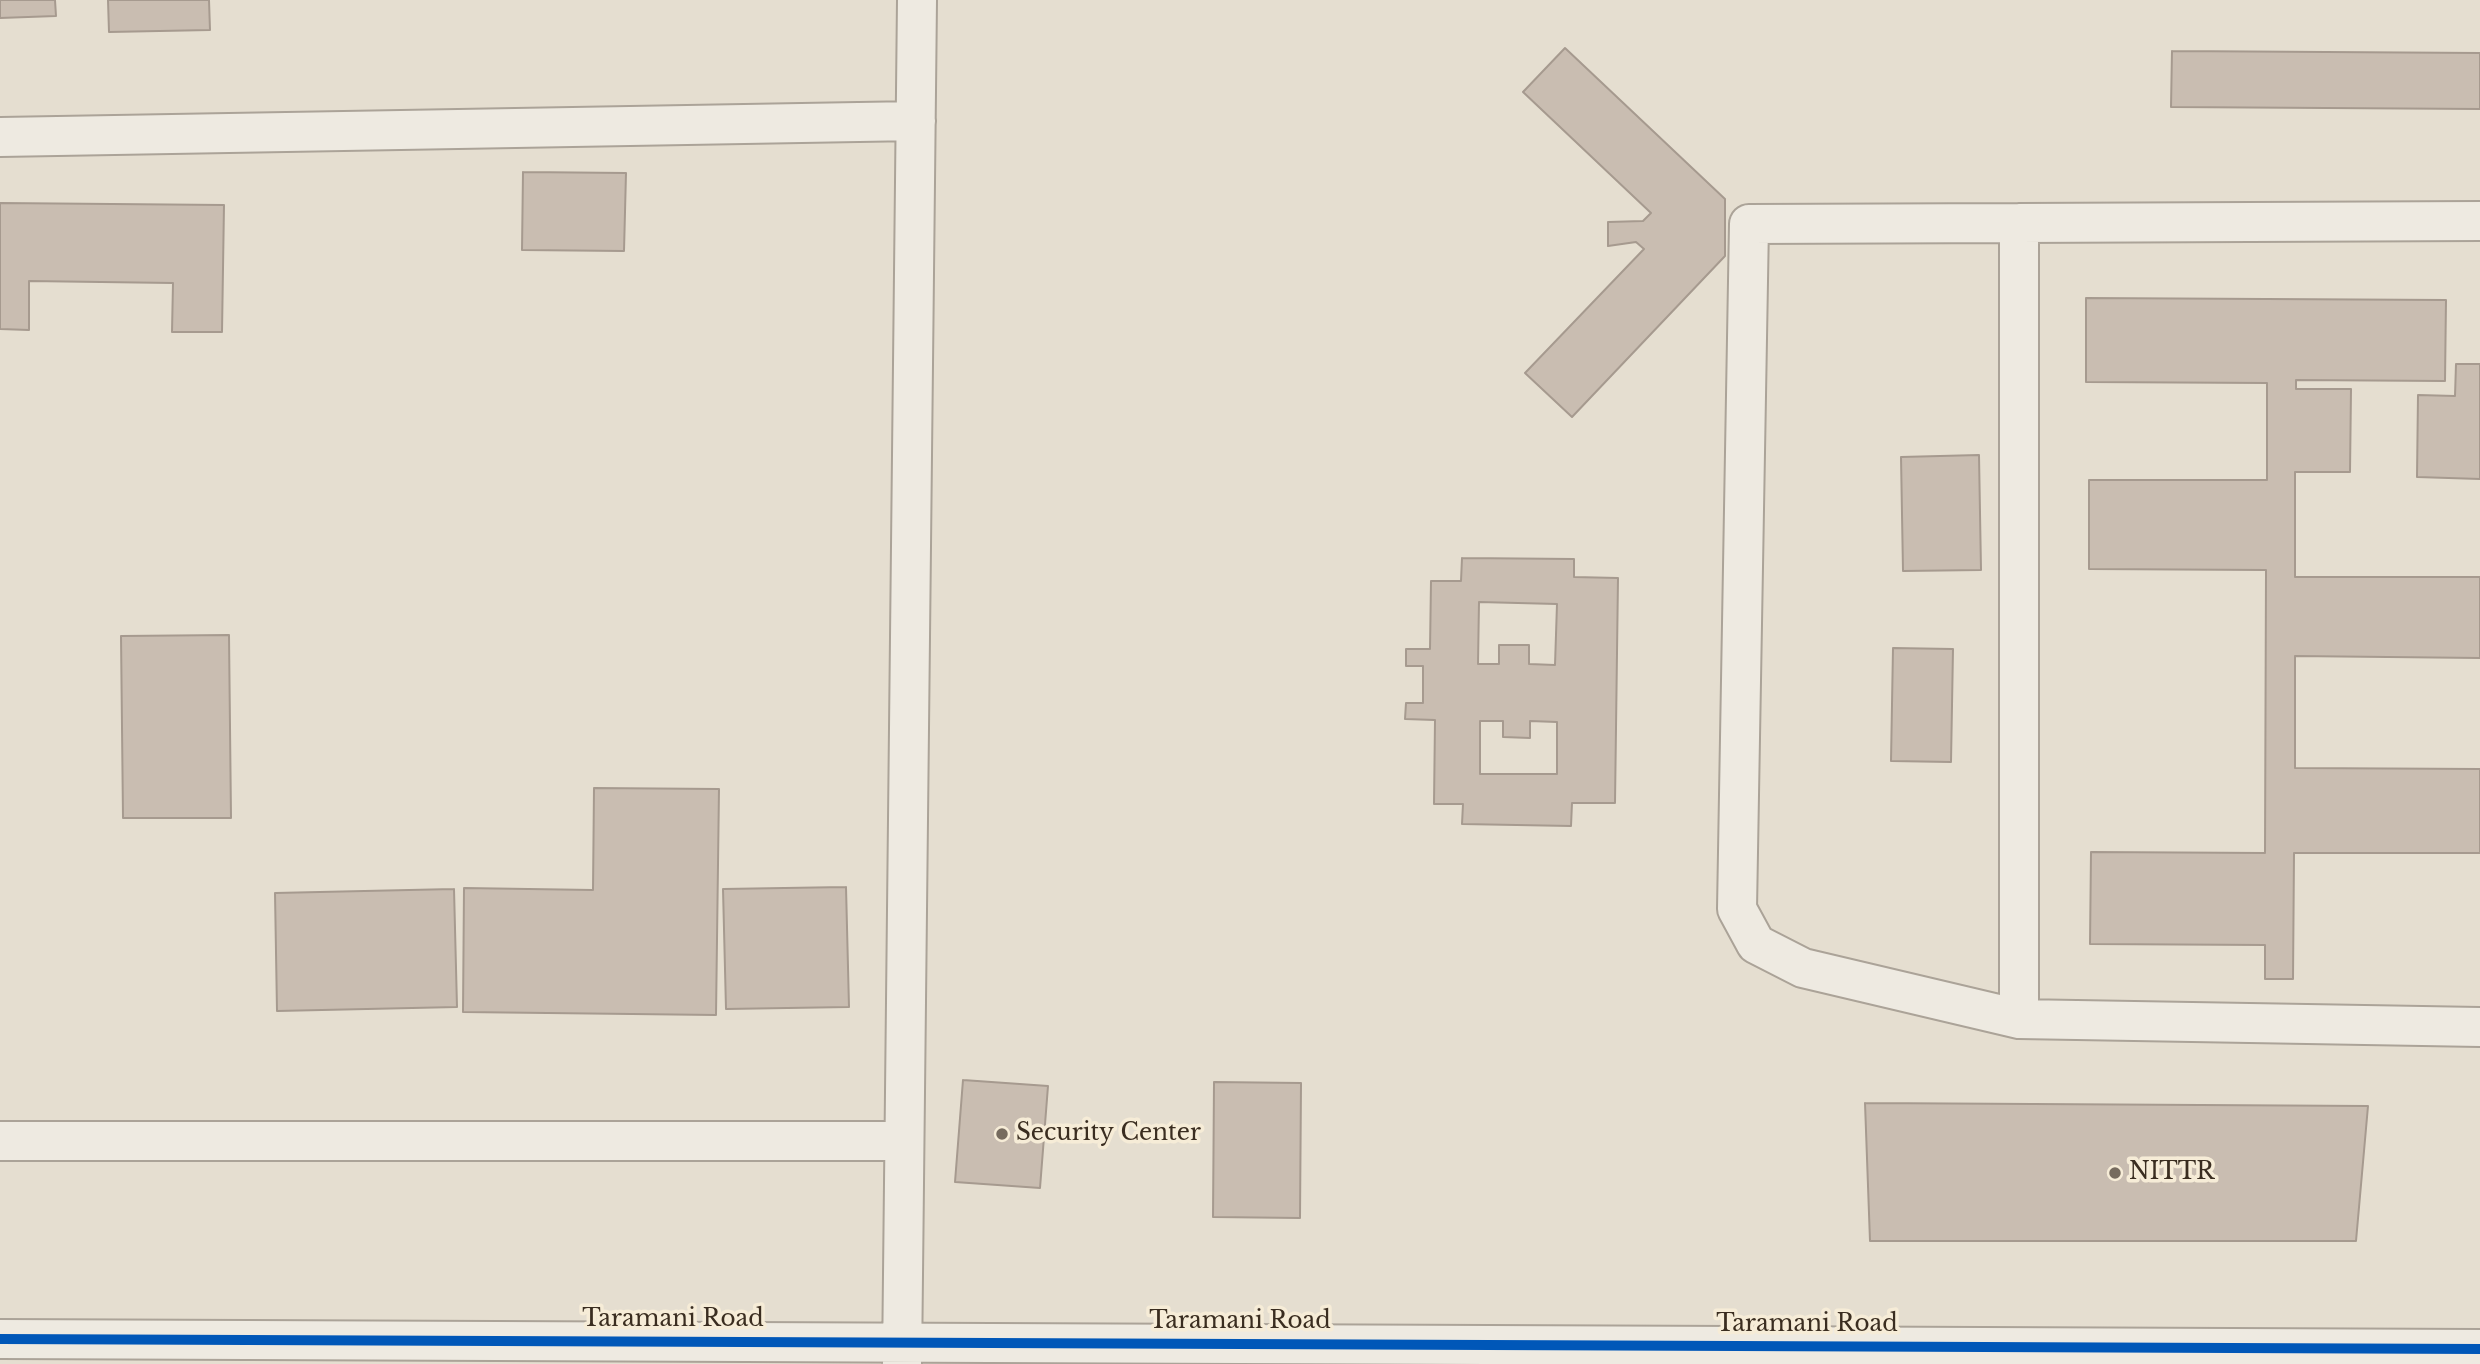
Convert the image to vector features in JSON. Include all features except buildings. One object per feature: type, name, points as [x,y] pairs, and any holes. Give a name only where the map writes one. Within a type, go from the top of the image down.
[{"type":"street","points":[[902,1353],[917,0]]},
{"type":"street","points":[[0,137],[916,121]]},
{"type":"street","points":[[2480,221],[1749,224],[1737,909],[1756,944],[1803,968],[2020,1019],[2480,1027]]},
{"type":"street","points":[[2020,223],[2020,1019]]},
{"type":"street","points":[[0,1141],[903,1141]]},
{"type":"street","name":"Taramani Road","points":[[0,1339],[902,1353],[2480,1349]]},
{"type":"cycle path","points":[[0,1339],[2480,1349]]},
{"type":"place","name":"Security Center","points":[[1002,1134]]},
{"type":"place","name":"NITTR","points":[[2115,1173]]}]
